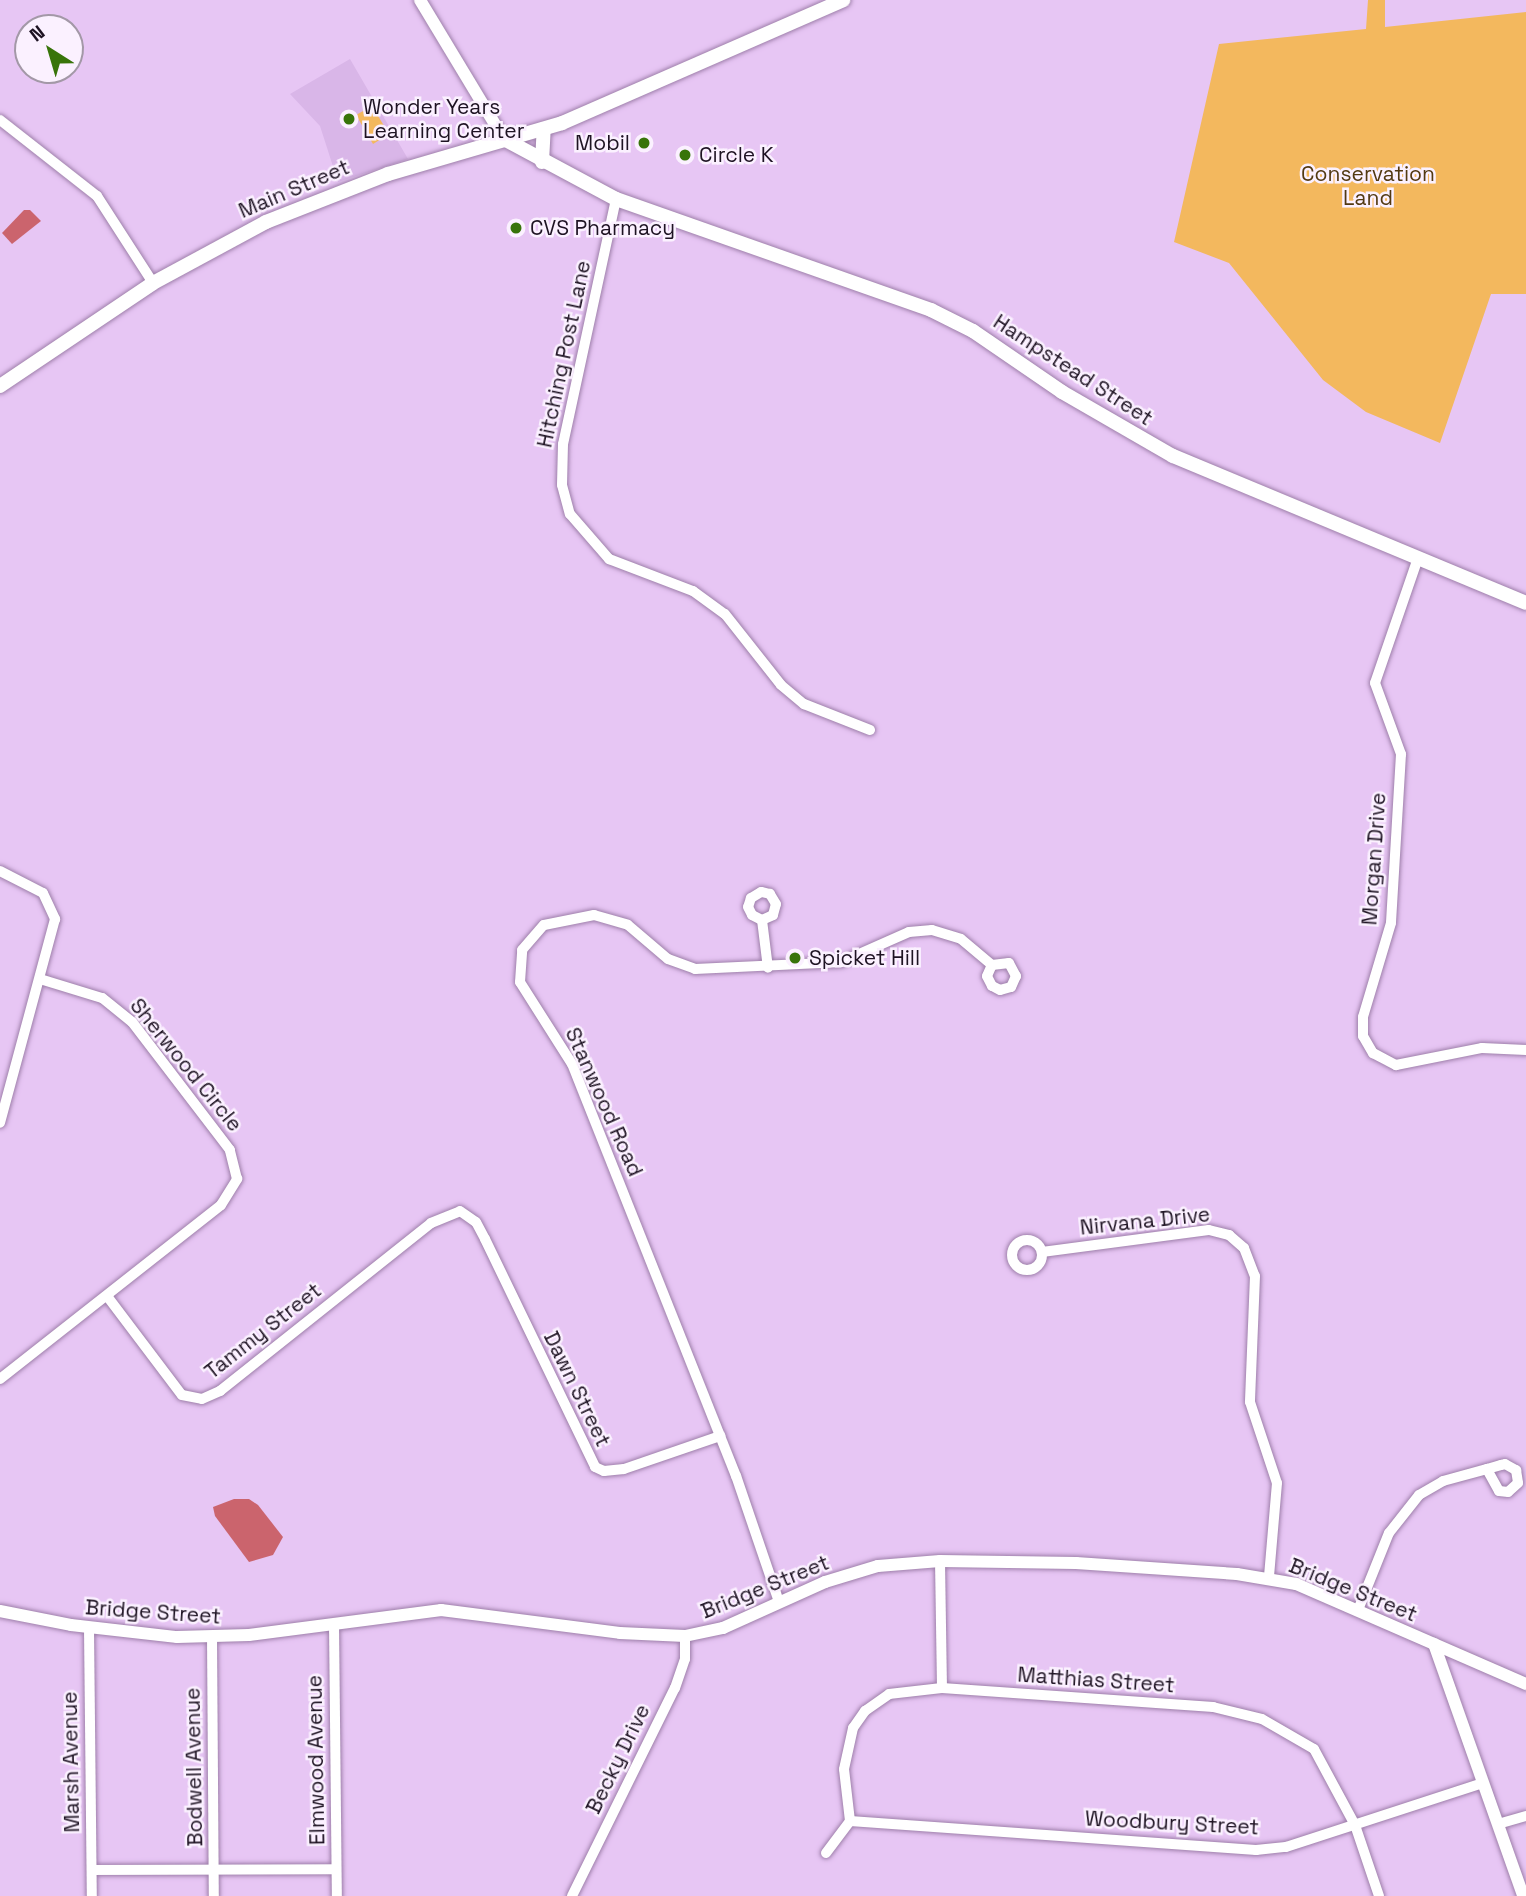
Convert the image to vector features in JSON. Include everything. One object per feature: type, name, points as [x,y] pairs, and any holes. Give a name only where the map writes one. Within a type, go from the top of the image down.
[{"type":"main road","name":"Main Street","points":[[0,386],[153,283],[293,209],[388,174],[544,129],[633,94],[843,0]]},
{"type":"main road","points":[[542,162],[544,129]]},
{"type":"main road","name":"Hampstead Street","points":[[504,139],[616,200],[931,310],[973,331],[1143,441],[1252,492],[1526,603]]},
{"type":"street","points":[[420,0],[504,139]]},
{"type":"street","points":[[0,120],[97,196],[153,283]]},
{"type":"street","name":"Hitching Post Lane","points":[[616,200],[563,444],[562,485],[570,514],[593,547],[609,559],[693,592],[725,614],[781,685],[804,704],[870,730]]},
{"type":"street","name":"Morgan Drive","points":[[1418,558],[1375,683],[1401,754],[1391,923],[1363,1017],[1363,1036],[1373,1053],[1396,1065],[1482,1048],[1526,1050]]},
{"type":"street","points":[[0,871],[43,893],[54,909],[40,979],[0,1123]]},
{"type":"street","name":"Stanwood Road","points":[[779,1602],[720,1436],[572,1064],[525,993],[519,960],[528,940],[544,925],[568,917],[594,915],[628,925],[668,959],[685,967],[715,971],[841,962],[909,932],[932,930],[961,939],[992,965]]},
{"type":"street","points":[[762,920],[768,968]]},
{"type":"street","name":"Sherwood Circle","points":[[0,1379],[221,1205],[233,1189],[237,1169],[230,1150],[132,1022],[102,998],[40,979]]},
{"type":"street","name":"Tammy Street","points":[[107,1296],[182,1395],[202,1399],[220,1391],[432,1223],[449,1212],[465,1213]]},
{"type":"street","name":"Dawn Street","points":[[465,1213],[485,1239],[595,1467],[614,1471],[720,1436]]},
{"type":"street","name":"Nirvana Drive","points":[[1042,1252],[1209,1230],[1230,1234],[1244,1248],[1255,1276],[1250,1402],[1277,1483],[1269,1577]]},
{"type":"street","points":[[1359,1610],[1389,1533],[1405,1508],[1435,1485],[1487,1469]]},
{"type":"street","points":[[940,1562],[942,1688]]},
{"type":"street","name":"Bridge Street","points":[[0,1611],[89,1628],[212,1637],[334,1624],[419,1611],[461,1611],[620,1633],[685,1636],[723,1628],[779,1602],[862,1570],[940,1562],[1076,1563],[1269,1577],[1296,1584],[1526,1684]]},
{"type":"street","name":"Elmwood Avenue","points":[[334,1624],[337,1896]]},
{"type":"street","name":"Marsh Avenue","points":[[89,1628],[92,1896]]},
{"type":"street","name":"Becky Drive","points":[[572,1896],[675,1688],[685,1659],[685,1636]]},
{"type":"street","name":"Bodwell Avenue","points":[[212,1637],[214,1896]]},
{"type":"street","points":[[1434,1644],[1523,1896]]},
{"type":"street","name":"Matthias Street","points":[[850,1821],[844,1769],[859,1718],[889,1694],[942,1688],[1243,1712],[1314,1749],[1355,1825],[1379,1896]]},
{"type":"street","name":"Woodbury Street","points":[[850,1821],[1256,1850],[1286,1847],[1483,1783]]},
{"type":"street","points":[[1498,1824],[1526,1816]]},
{"type":"street","points":[[826,1853],[850,1821]]},
{"type":"street","points":[[92,1870],[336,1869]]},
{"type":"shaded area","name":"Wonder Years Learning Center","points":[[350,59],[408,159],[338,182],[320,126],[290,94]]},
{"type":"shaded area","points":[[24,210],[30,210],[41,221],[12,244],[2,233]]},
{"type":"shaded area","points":[[234,1499],[249,1499],[258,1505],[283,1537],[273,1555],[249,1562],[215,1516],[213,1507]]},
{"type":"green space","name":"Conservation Land","points":[[1368,0],[1385,0],[1385,27],[1526,12],[1526,294],[1491,294],[1440,443],[1366,412],[1323,380],[1229,263],[1174,242],[1219,44],[1366,29]]},
{"type":"green space","points":[[372,106],[389,134],[373,144],[356,115]]},
{"type":"place","name":"Wonder Years Learning Center","points":[[349,119]]},
{"type":"place","name":"Mobil","points":[[644,143]]},
{"type":"place","name":"Circle K","points":[[685,155]]},
{"type":"place","name":"CVS Pharmacy","points":[[516,228]]},
{"type":"place","name":"Spicket Hill","points":[[795,958]]}]
